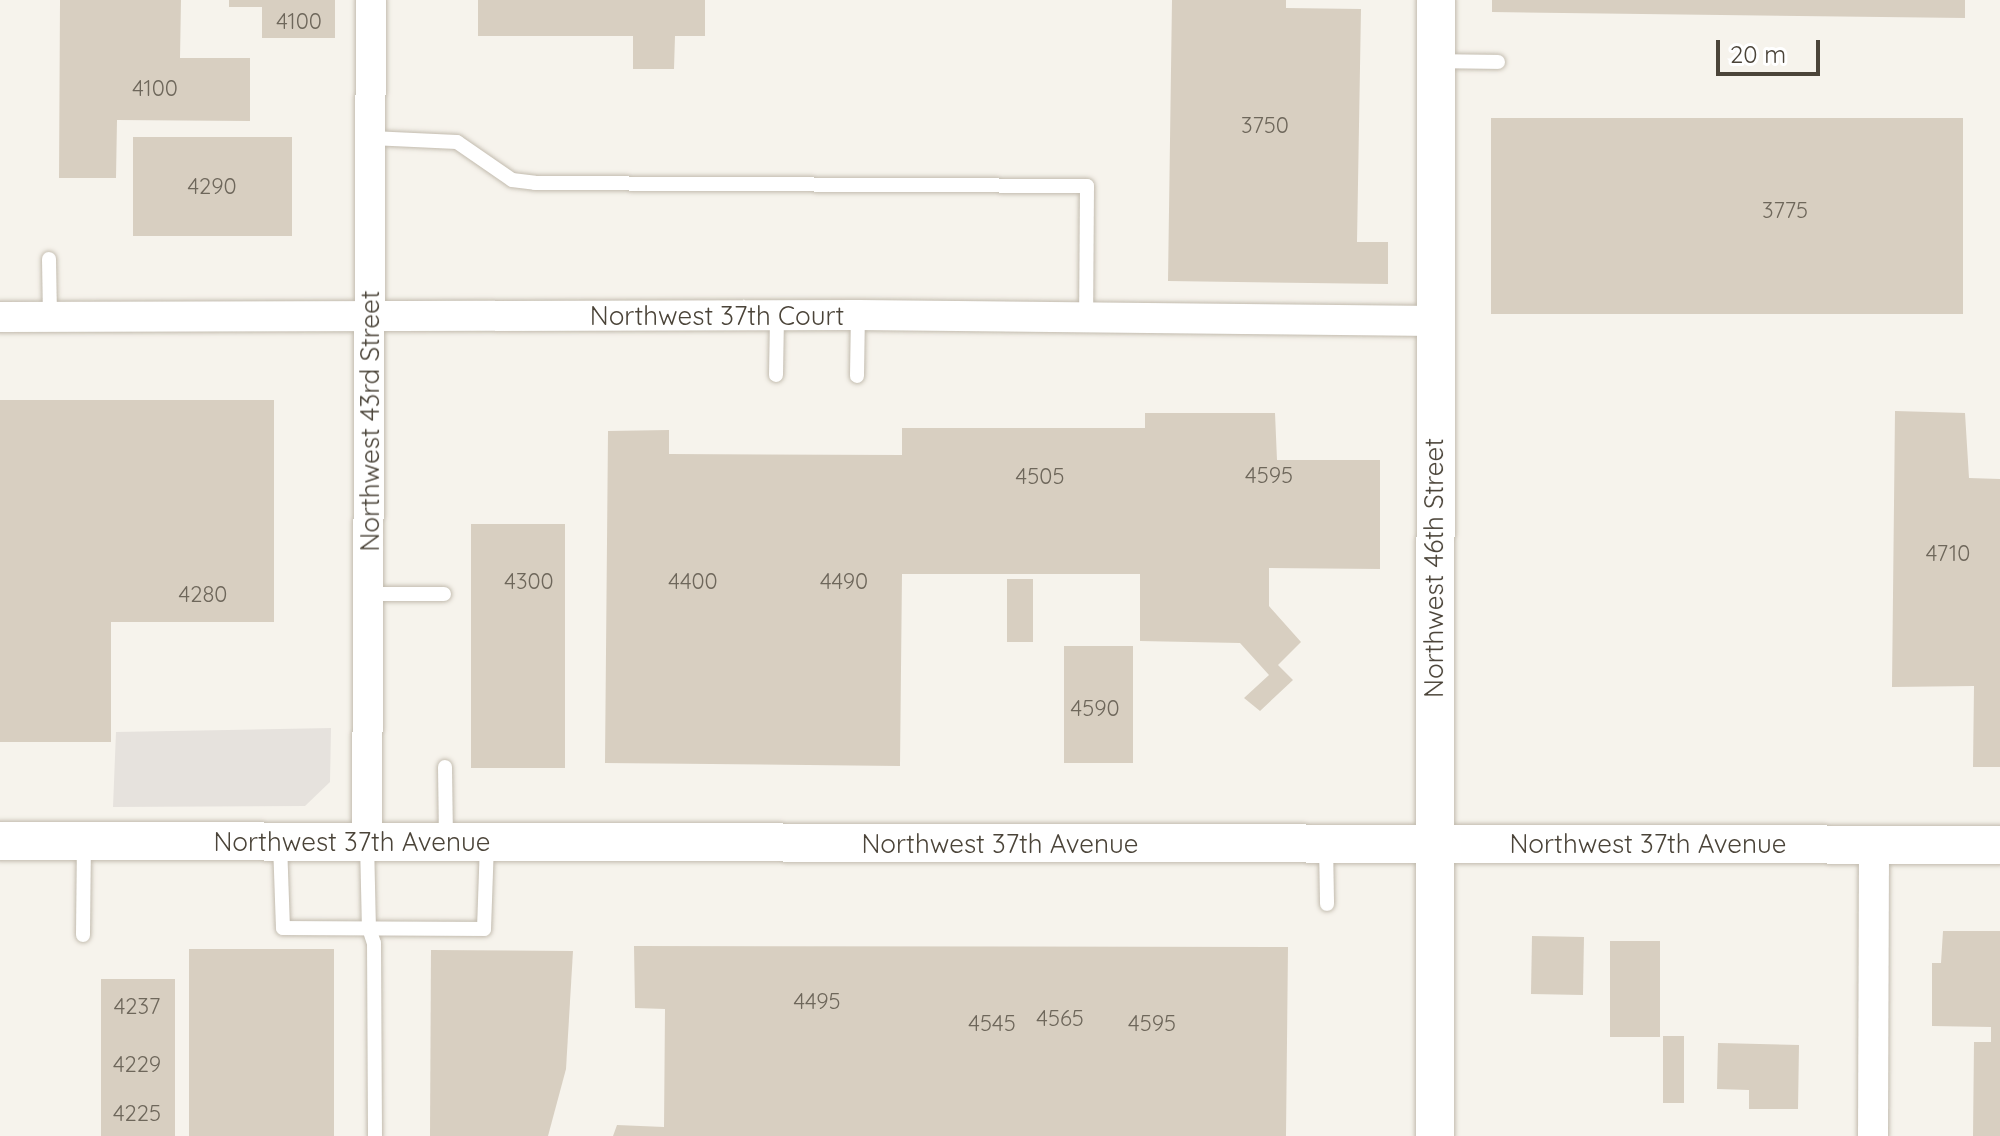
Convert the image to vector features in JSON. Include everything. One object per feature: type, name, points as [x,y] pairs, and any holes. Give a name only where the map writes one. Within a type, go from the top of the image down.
[{"type":"street","name":"Northwest 43rd Street","points":[[367,842],[371,0]]},
{"type":"street","name":"Northwest 46th Street","points":[[1435,1136],[1436,0]]},
{"type":"street","name":"Northwest 37th Court","points":[[0,317],[858,315],[1435,321]]},
{"type":"street","name":"Northwest 37th Avenue","points":[[0,841],[2000,845]]},
{"type":"street","points":[[1873,1136],[1874,845]]},
{"type":"lane","points":[[1435,61],[1498,62]]},
{"type":"lane","points":[[371,138],[457,142],[512,180],[535,183],[1087,186],[1086,317]]},
{"type":"lane","points":[[49,259],[50,317]]},
{"type":"lane","points":[[776,375],[777,315]]},
{"type":"lane","points":[[857,376],[858,315]]},
{"type":"lane","points":[[369,594],[444,594]]},
{"type":"lane","points":[[445,767],[446,842]]},
{"type":"lane","points":[[83,935],[84,842]]},
{"type":"lane","points":[[280,842],[283,928],[484,929],[487,843]]},
{"type":"lane","points":[[367,842],[369,928],[374,943],[375,1136]]},
{"type":"lane","points":[[1326,844],[1327,904]]},
{"type":"shaded area","points":[[331,728],[330,782],[305,806],[113,807],[116,732]]},
{"type":"building","points":[[60,0],[181,0],[180,58],[250,58],[250,121],[117,120],[116,178],[59,178]]},
{"type":"building","points":[[229,0],[335,0],[335,38],[262,38],[262,7],[229,7]]},
{"type":"building","points":[[478,0],[705,0],[705,36],[675,36],[674,69],[633,69],[633,36],[478,36]]},
{"type":"building","points":[[1172,0],[1286,0],[1286,8],[1361,9],[1357,242],[1388,242],[1388,284],[1168,281]]},
{"type":"building","points":[[1492,0],[1965,0],[1965,18],[1492,12]]},
{"type":"building","points":[[1491,118],[1963,118],[1963,314],[1491,314]]},
{"type":"building","points":[[133,137],[292,137],[292,236],[133,236]]},
{"type":"building","points":[[0,400],[274,400],[274,622],[111,622],[111,742],[0,742]]},
{"type":"building","points":[[1895,411],[1965,413],[1969,478],[2000,479],[2000,767],[1973,767],[1974,686],[1892,687]]},
{"type":"building","points":[[1145,413],[1275,413],[1277,460],[1380,460],[1380,569],[1269,568],[1269,606],[1301,642],[1278,665],[1293,680],[1260,711],[1244,698],[1269,675],[1240,643],[1140,641],[1140,574],[902,574],[900,766],[605,763],[608,431],[669,430],[669,454],[902,455],[902,428],[1145,428]]},
{"type":"building","points":[[471,524],[565,524],[565,768],[471,768]]},
{"type":"building","points":[[1007,579],[1033,579],[1033,642],[1007,642]]},
{"type":"building","points":[[1064,646],[1133,646],[1133,763],[1064,763]]},
{"type":"building","points":[[1943,931],[2000,931],[2000,1136],[1973,1136],[1974,1042],[1991,1042],[1991,1027],[1932,1026],[1932,963],[1941,963]]},
{"type":"building","points":[[1532,936],[1584,937],[1583,995],[1531,994]]},
{"type":"building","points":[[1610,941],[1660,941],[1660,1037],[1610,1037]]},
{"type":"building","points":[[634,946],[1288,947],[1286,1136],[613,1136],[617,1125],[664,1127],[665,1009],[635,1008]]},
{"type":"building","points":[[189,949],[334,949],[334,1136],[189,1136]]},
{"type":"building","points":[[431,950],[573,951],[566,1069],[548,1136],[430,1136]]},
{"type":"building","points":[[101,979],[175,979],[175,1136],[101,1136]]},
{"type":"building","points":[[1663,1036],[1684,1036],[1684,1103],[1663,1103]]},
{"type":"building","points":[[1718,1043],[1799,1045],[1798,1109],[1749,1109],[1749,1090],[1717,1089]]}]
